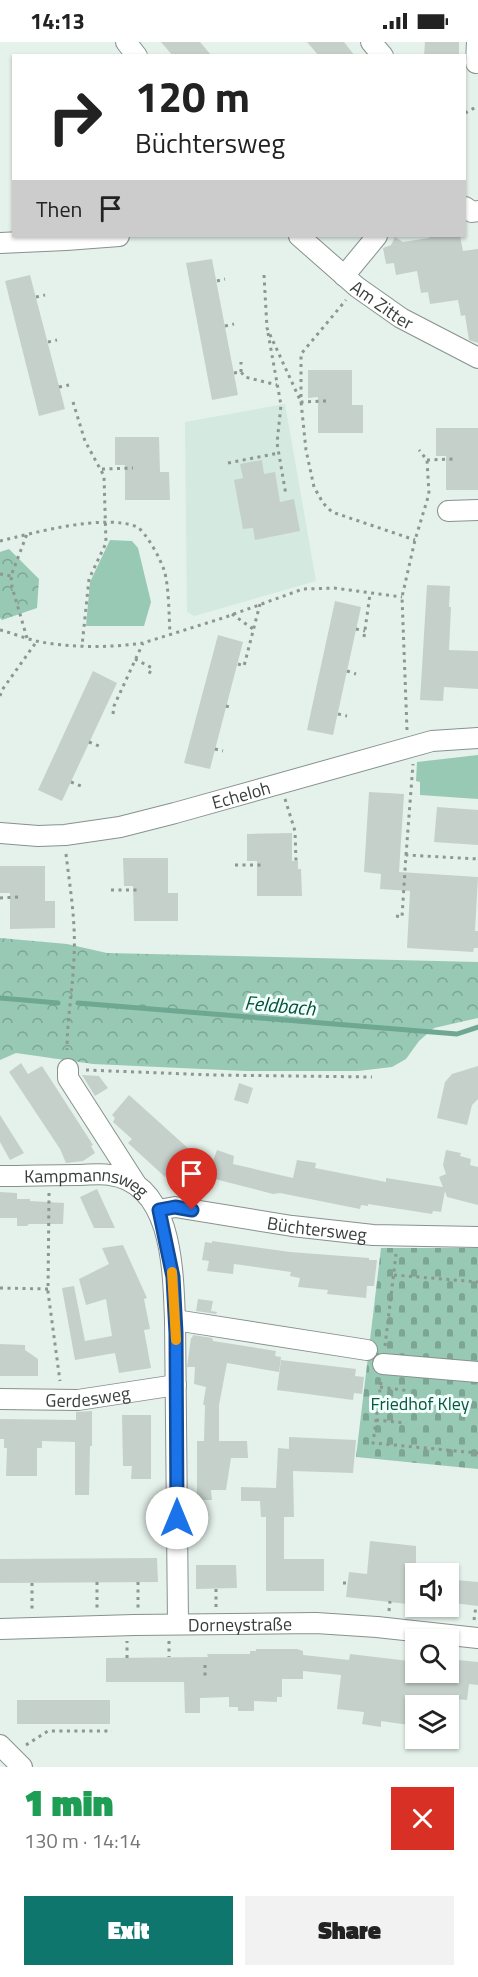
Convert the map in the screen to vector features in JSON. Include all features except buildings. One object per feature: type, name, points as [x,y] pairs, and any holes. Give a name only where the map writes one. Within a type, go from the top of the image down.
[{"type":"street","points":[[126,42],[135,54]]},
{"type":"street","points":[[371,42],[381,54]]},
{"type":"street","points":[[476,63],[477,42]]},
{"type":"street","points":[[0,243],[108,237]]},
{"type":"street","name":"Am Zitter","points":[[300,237],[350,282],[401,318],[478,358]]},
{"type":"street","points":[[350,282],[375,237]]},
{"type":"street","points":[[448,511],[478,510]]},
{"type":"street","name":"Echeloh","points":[[0,833],[38,836],[65,835],[120,827],[280,783],[410,756],[432,741],[478,738]]},
{"type":"street","points":[[68,1069],[68,1078],[136,1184]]},
{"type":"street","name":"Kampmannsweg","points":[[1,1174],[111,1175],[136,1184],[152,1198],[159,1210]]},
{"type":"street","name":"Büchtersweg","points":[[159,1210],[175,1207],[292,1226],[373,1235],[478,1237]]},
{"type":"street","points":[[159,1210],[173,1277],[175,1320],[173,1632]]},
{"type":"street","points":[[175,1320],[367,1350]]},
{"type":"street","points":[[383,1364],[478,1372]]},
{"type":"street","name":"Gerdesweg","points":[[0,1399],[78,1400],[176,1385]]},
{"type":"street","name":"Dorneystraße","points":[[0,1629],[173,1632],[330,1624],[476,1630]]},
{"type":"path","points":[[264,275],[267,328],[281,405],[277,443],[286,495]]},
{"type":"path","points":[[217,281],[225,279]]},
{"type":"path","points":[[350,282],[300,354],[301,402],[306,450],[314,487],[323,503],[332,512],[415,540]]},
{"type":"path","points":[[36,297],[45,295]]},
{"type":"path","points":[[225,326],[234,324]]},
{"type":"path","points":[[267,328],[301,402]]},
{"type":"path","points":[[48,342],[57,339]]},
{"type":"path","points":[[241,362],[241,372],[245,377],[277,385]]},
{"type":"path","points":[[234,373],[241,372]]},
{"type":"path","points":[[59,387],[69,385]]},
{"type":"path","points":[[301,402],[326,401]]},
{"type":"path","points":[[73,402],[85,441],[104,476],[106,522],[106,543],[89,579],[82,646]]},
{"type":"path","points":[[396,916],[402,917],[410,756],[402,597],[415,540],[429,494],[427,460],[419,450]]},
{"type":"path","points":[[228,463],[279,453]]},
{"type":"path","points":[[427,460],[454,459]]},
{"type":"path","points":[[101,469],[133,468]]},
{"type":"path","points":[[0,541],[45,530],[106,522],[137,527],[148,538],[164,570],[170,634]]},
{"type":"path","points":[[27,534],[11,576],[27,638]]},
{"type":"path","points":[[0,574],[11,576]]},
{"type":"path","points":[[0,630],[37,641],[82,646],[143,643],[303,589],[334,588],[402,597]]},
{"type":"path","points":[[364,637],[370,594]]},
{"type":"path","points":[[238,664],[244,666],[260,604]]},
{"type":"path","points":[[232,614],[253,629]]},
{"type":"path","points":[[356,629],[364,631]]},
{"type":"path","points":[[0,696],[1,689],[37,641]]},
{"type":"path","points":[[113,714],[114,706],[143,643]]},
{"type":"path","points":[[135,659],[152,668],[148,676]]},
{"type":"path","points":[[347,671],[356,674]]},
{"type":"path","points":[[108,702],[114,706]]},
{"type":"path","points":[[226,706],[233,708]]},
{"type":"path","points":[[338,714],[347,716]]},
{"type":"path","points":[[89,742],[99,746]]},
{"type":"path","points":[[215,749],[223,751]]},
{"type":"path","points":[[71,782],[81,786]]},
{"type":"path","points":[[280,783],[295,831],[296,861]]},
{"type":"path","points":[[65,835],[74,918],[74,956],[67,1031],[68,1069],[213,1075],[372,1077]]},
{"type":"path","points":[[406,855],[478,859]]},
{"type":"path","points":[[235,865],[265,865]]},
{"type":"path","points":[[111,890],[141,890]]},
{"type":"path","points":[[0,898],[18,897]]},
{"type":"path","points":[[49,1175],[48,1289],[63,1401]]},
{"type":"path","points":[[396,1235],[394,1275],[374,1443],[478,1453]]},
{"type":"path","points":[[394,1275],[478,1282]]},
{"type":"path","points":[[0,1288],[48,1289]]},
{"type":"path","points":[[380,1387],[410,1390]]},
{"type":"path","points":[[376,1420],[406,1423]]},
{"type":"path","points":[[97,1582],[97,1610]]},
{"type":"path","points":[[138,1582],[138,1609]]},
{"type":"path","points":[[32,1583],[32,1610]]},
{"type":"path","points":[[216,1589],[216,1608]]},
{"type":"path","points":[[389,1613],[390,1601]]},
{"type":"path","points":[[476,1606],[476,1630]]},
{"type":"path","points":[[169,1657],[173,1632]]},
{"type":"path","points":[[127,1640],[127,1658]]},
{"type":"path","points":[[205,1665],[205,1677],[208,1677]]},
{"type":"path","points":[[44,1725],[45,1734]]},
{"type":"path","points":[[88,1725],[88,1731]]},
{"type":"path","points":[[13,1754],[48,1731],[112,1731]]},
{"type":"shaded area","points":[[285,404],[316,581],[194,616],[187,612],[185,422]]},
{"type":"green space","points":[[110,540],[132,541],[138,548],[151,602],[144,626],[86,626],[90,582]]},
{"type":"green space","points":[[9,549],[39,579],[37,608],[2,620],[0,618],[0,552]]},
{"type":"green space","points":[[478,755],[478,799],[420,795],[420,782],[416,781],[417,762]]},
{"type":"green space","points":[[0,938],[67,944],[107,953],[478,962],[478,1018],[434,1028],[419,1041],[406,1059],[392,1067],[358,1071],[246,1071],[93,1064],[16,1053],[0,1060]]},
{"type":"green space","name":"Friedhof Kley","points":[[381,1248],[478,1248],[478,1469],[356,1457]]},
{"type":"waterway","name":"Feldbach","points":[[0,998],[58,1003]]},
{"type":"waterway","name":"Feldbach","points":[[78,1003],[457,1034],[478,1027]]},
{"type":"slow traffic","points":[[172,1272],[176,1340]]},
{"type":"route","points":[[177,1518],[176,1333],[173,1277],[159,1210],[175,1207],[192,1210]]}]
